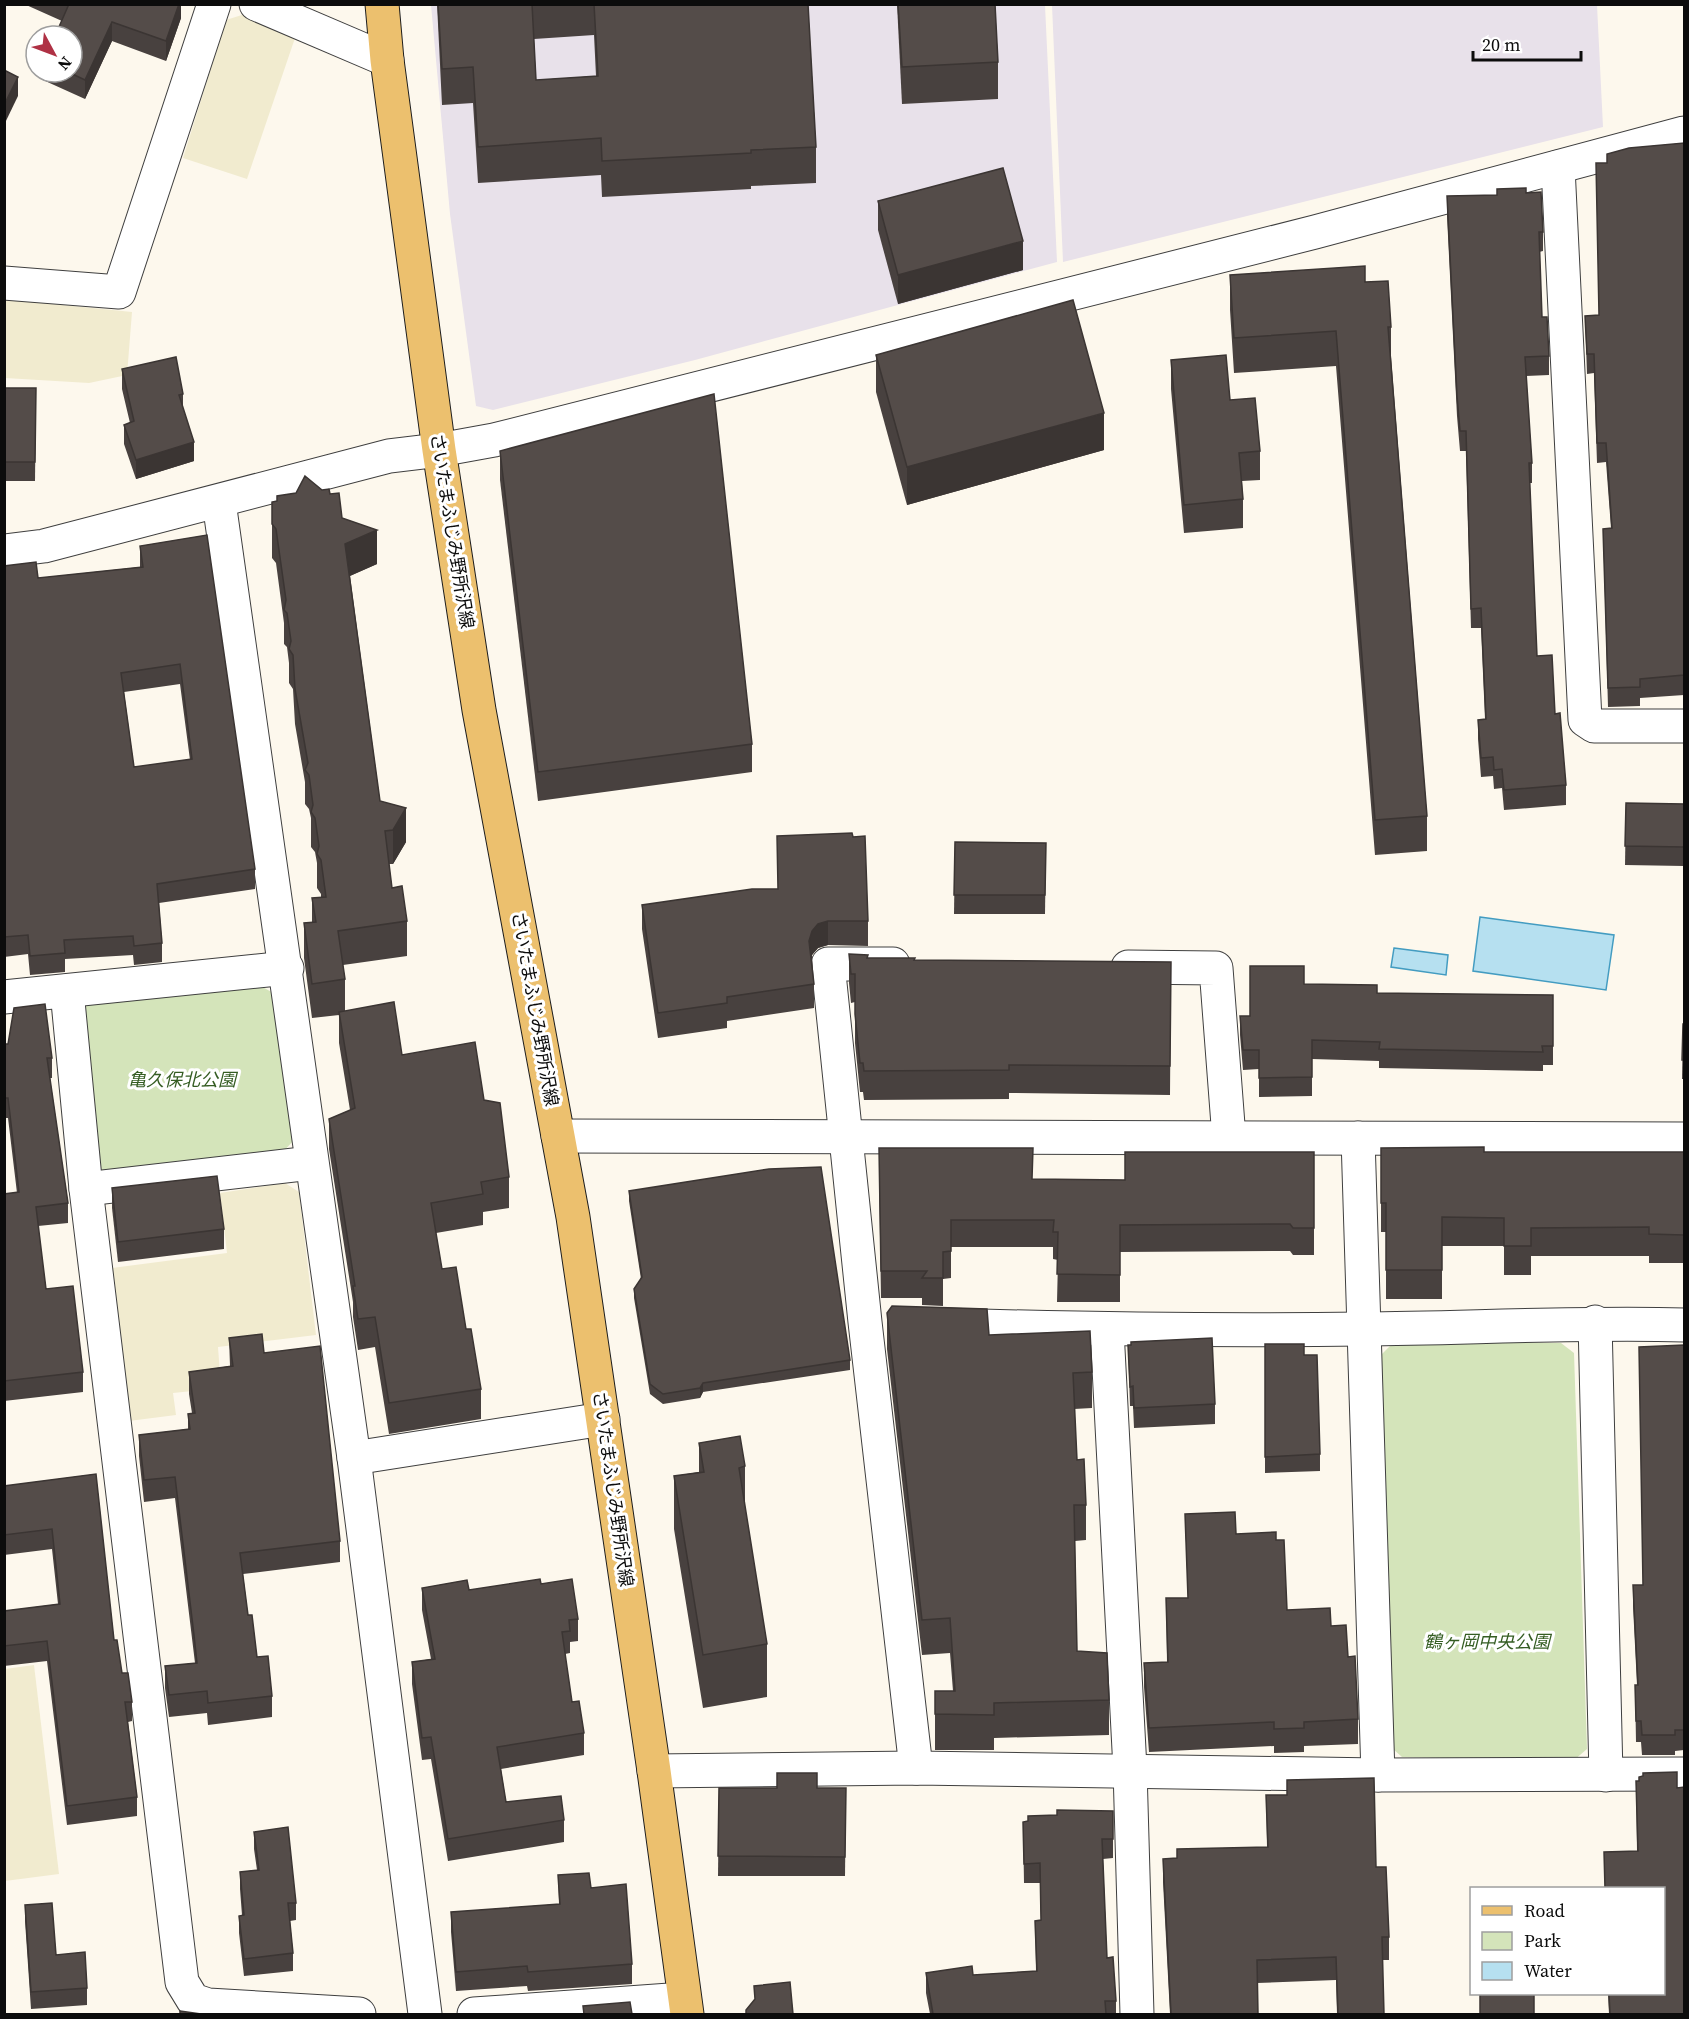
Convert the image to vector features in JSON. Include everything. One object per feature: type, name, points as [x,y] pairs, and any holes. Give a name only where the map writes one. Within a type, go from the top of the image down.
[{"type":"main road","name":"さいたまふじみ野所沢線","points":[[382,4],[387,60],[439,450],[479,710],[558,1136],[603,1419],[685,2007]]},
{"type":"street","points":[[4,283],[119,292],[214,4]]},
{"type":"street","points":[[256,4],[387,60]]},
{"type":"street","points":[[4,551],[44,546],[389,456],[439,450],[517,435],[1684,133]]},
{"type":"street","points":[[1558,167],[1585,720],[1594,726],[1684,726]]},
{"type":"street","points":[[219,502],[287,968],[311,1163],[354,1458],[425,2014]]},
{"type":"street","points":[[916,1768],[865,1323],[828,964],[922,965]]},
{"type":"street","points":[[1098,966],[1216,968],[1229,1138]]},
{"type":"street","points":[[4,998],[287,968]]},
{"type":"street","points":[[67,991],[86,1189],[182,1982],[193,2000],[208,2006],[274,2012],[359,2014]]},
{"type":"street","points":[[558,1136],[1684,1139]]},
{"type":"street","points":[[1358,1138],[1378,1775]]},
{"type":"street","points":[[86,1189],[311,1163]]},
{"type":"street","points":[[865,1323],[1107,1330],[1363,1329],[1595,1322],[1684,1325]]},
{"type":"street","points":[[1595,1322],[1606,1776]]},
{"type":"street","points":[[1107,1330],[1130,1769],[1137,2014]]},
{"type":"street","points":[[354,1458],[603,1419]]},
{"type":"street","points":[[654,1772],[916,1768],[1130,1769],[1378,1775],[1684,1774]]},
{"type":"street","points":[[474,2014],[685,2007]]},
{"type":"shaded area","points":[[431,5],[1045,5],[1057,262],[695,360],[493,410],[476,406],[450,214]]},
{"type":"shaded area","points":[[1052,5],[1597,5],[1603,127],[1063,262]]},
{"type":"shaded area","points":[[245,14],[295,38],[247,179],[183,158],[226,20]]},
{"type":"shaded area","points":[[4,299],[132,312],[127,375],[89,383],[5,378]]},
{"type":"shaded area","points":[[285,1183],[299,1192],[316,1335],[218,1347],[221,1388],[173,1393],[176,1415],[129,1421],[112,1268],[227,1253],[220,1193]]},
{"type":"shaded area","points":[[34,1665],[59,1874],[5,1881],[5,1669]]},
{"type":"green space","name":"亀久保北公園","points":[[259,985],[275,994],[295,1139],[280,1155],[109,1176],[95,1165],[77,1016],[91,1001]]},
{"type":"green space","name":"鶴ヶ岡中央公園","points":[[1394,1342],[1561,1343],[1574,1353],[1587,1749],[1573,1761],[1402,1757],[1393,1749],[1381,1355]]},
{"type":"water","points":[[1480,917],[1614,935],[1606,990],[1473,971]]},
{"type":"water","points":[[1394,948],[1448,955],[1446,975],[1391,967]]},
{"type":"building","points":[[69,4],[179,4],[166,41],[112,22],[85,80],[84,24],[60,24]]},
{"type":"building","points":[[438,4],[532,4],[536,80],[598,76],[594,4],[808,4],[816,147],[602,161],[601,138],[478,147],[473,67],[442,69]]},
{"type":"building","points":[[898,4],[995,4],[998,62],[902,67]]},
{"type":"building","points":[[4,70],[18,77],[4,105]]},
{"type":"building","points":[[1684,143],[1684,675],[1640,679],[1640,687],[1608,688],[1603,529],[1612,528],[1606,443],[1597,443],[1594,354],[1587,354],[1585,316],[1599,315],[1596,163],[1607,163],[1607,154],[1629,148]]},
{"type":"building","points":[[1003,168],[1023,241],[898,275],[878,201]]},
{"type":"building","points":[[1526,188],[1526,193],[1541,192],[1543,232],[1539,232],[1542,317],[1547,317],[1549,356],[1525,357],[1532,463],[1529,463],[1537,656],[1552,655],[1555,714],[1560,713],[1566,785],[1504,790],[1502,769],[1494,770],[1493,757],[1481,758],[1478,720],[1486,719],[1481,608],[1471,609],[1466,431],[1460,431],[1457,396],[1447,196],[1497,195],[1497,189]]},
{"type":"building","points":[[1365,266],[1365,282],[1388,281],[1391,327],[1388,327],[1427,816],[1375,820],[1336,331],[1234,338],[1230,275]]},
{"type":"building","points":[[1073,300],[1104,413],[907,467],[876,355]]},
{"type":"building","points":[[1226,355],[1230,400],[1255,398],[1260,451],[1239,453],[1243,499],[1184,505],[1171,360]]},
{"type":"building","points":[[176,357],[183,394],[179,395],[194,442],[136,460],[124,425],[134,421],[122,369]]},
{"type":"building","points":[[4,388],[36,388],[35,462],[4,462]]},
{"type":"building","points":[[714,394],[752,744],[538,772],[500,451]]},
{"type":"building","points":[[305,476],[322,490],[329,489],[330,494],[339,493],[342,518],[377,530],[345,544],[380,801],[406,808],[393,830],[385,831],[392,888],[402,886],[407,921],[338,931],[345,979],[312,984],[304,923],[316,922],[312,898],[326,897],[321,860],[317,854],[319,846],[315,818],[311,812],[313,805],[309,775],[305,770],[308,763],[295,689],[293,655],[289,649],[291,641],[287,613],[284,610],[286,600],[276,529],[272,524],[272,502],[277,501],[277,496],[296,493]]},
{"type":"building","points":[[207,535],[255,869],[157,884],[162,943],[134,946],[133,936],[64,940],[65,953],[30,956],[28,935],[4,937],[4,566],[36,562],[38,578],[143,567],[140,546]],"holes":[[[180,664],[192,759],[134,767],[121,673]]]},
{"type":"building","points":[[1626,803],[1684,804],[1684,847],[1625,846]]},
{"type":"building","points":[[852,833],[853,837],[865,836],[868,921],[828,921],[818,924],[812,931],[809,941],[814,984],[727,997],[727,1003],[658,1013],[642,905],[752,889],[778,889],[777,836]]},
{"type":"building","points":[[955,842],[1046,843],[1045,895],[954,895]]},
{"type":"building","points":[[849,954],[868,955],[867,958],[915,958],[914,960],[1171,962],[1170,1066],[1009,1065],[1009,1070],[864,1071],[863,1063],[860,1063],[855,1014],[855,974],[851,974]]},
{"type":"building","points":[[1250,966],[1304,966],[1304,984],[1377,985],[1377,993],[1553,995],[1553,1046],[1542,1046],[1543,1052],[1379,1049],[1380,1042],[1312,1040],[1312,1077],[1259,1078],[1259,1050],[1243,1050],[1240,1016],[1250,1016]]},
{"type":"building","points":[[394,1002],[402,1055],[475,1042],[484,1100],[500,1103],[509,1177],[481,1182],[483,1194],[431,1203],[442,1269],[456,1267],[466,1329],[471,1329],[481,1389],[389,1403],[375,1317],[358,1319],[329,1119],[355,1108],[339,1012]]},
{"type":"building","points":[[45,1004],[52,1058],[47,1058],[68,1203],[36,1207],[46,1289],[73,1286],[83,1372],[4,1381],[4,1194],[19,1192],[8,1098],[4,1098],[4,1044],[8,1044],[14,1008]]},
{"type":"building","points":[[1683,1024],[1684,1060],[1682,1060]]},
{"type":"building","points":[[1484,1147],[1484,1152],[1684,1152],[1684,1235],[1649,1234],[1649,1227],[1531,1228],[1531,1246],[1504,1246],[1504,1218],[1442,1217],[1442,1270],[1386,1270],[1386,1203],[1381,1203],[1381,1148]]},
{"type":"building","points":[[879,1148],[1033,1148],[1032,1179],[1125,1180],[1125,1152],[1314,1152],[1314,1228],[1293,1228],[1290,1224],[1120,1225],[1120,1275],[1057,1274],[1058,1232],[1053,1232],[1054,1220],[951,1220],[951,1251],[943,1252],[943,1278],[922,1278],[927,1271],[881,1271]]},
{"type":"building","points":[[821,1167],[850,1360],[703,1383],[700,1388],[663,1394],[650,1384],[634,1289],[642,1277],[629,1191],[769,1169]]},
{"type":"building","points":[[217,1176],[224,1229],[118,1242],[112,1188]]},
{"type":"building","points":[[892,1306],[987,1309],[989,1335],[1090,1331],[1092,1372],[1073,1373],[1077,1460],[1084,1459],[1086,1505],[1074,1505],[1077,1651],[1107,1653],[1109,1700],[994,1703],[994,1715],[935,1714],[935,1691],[955,1691],[950,1618],[922,1620],[887,1313]]},
{"type":"building","points":[[262,1334],[264,1353],[320,1346],[340,1541],[240,1553],[248,1615],[252,1615],[257,1657],[268,1656],[272,1696],[208,1703],[207,1691],[169,1695],[165,1666],[197,1663],[194,1635],[175,1477],[144,1480],[139,1435],[190,1429],[188,1414],[195,1413],[189,1372],[233,1366],[229,1338]]},
{"type":"building","points":[[1212,1338],[1215,1404],[1134,1408],[1133,1386],[1130,1387],[1128,1345],[1131,1345],[1131,1342]]},
{"type":"building","points":[[1265,1344],[1304,1344],[1304,1355],[1317,1355],[1320,1454],[1265,1457]]},
{"type":"building","points":[[1684,1345],[1684,1730],[1675,1730],[1675,1735],[1642,1735],[1641,1721],[1636,1721],[1635,1685],[1638,1685],[1633,1585],[1643,1585],[1639,1347]]},
{"type":"building","points":[[740,1436],[745,1466],[739,1468],[767,1644],[703,1655],[674,1476],[704,1472],[699,1443]]},
{"type":"building","points":[[96,1474],[114,1640],[117,1640],[122,1673],[128,1673],[132,1702],[125,1702],[137,1797],[67,1806],[47,1641],[4,1646],[4,1611],[60,1604],[52,1529],[4,1535],[4,1486]]},
{"type":"building","points":[[1235,1512],[1236,1534],[1276,1532],[1276,1540],[1284,1540],[1287,1610],[1330,1608],[1331,1626],[1346,1625],[1348,1657],[1355,1656],[1358,1719],[1304,1722],[1304,1728],[1274,1729],[1274,1722],[1149,1728],[1144,1663],[1168,1662],[1166,1598],[1188,1598],[1185,1514]]},
{"type":"building","points":[[540,1579],[541,1584],[572,1579],[578,1619],[569,1620],[570,1631],[562,1632],[572,1702],[579,1701],[584,1733],[497,1747],[506,1802],[561,1796],[564,1820],[448,1839],[431,1737],[422,1738],[412,1662],[435,1659],[422,1588],[467,1580],[469,1590]]},
{"type":"building","points":[[1677,1772],[1677,1788],[1684,1787],[1684,2014],[1610,2014],[1609,1995],[1665,1995],[1665,1887],[1605,1887],[1604,1852],[1638,1851],[1636,1781],[1639,1781],[1643,1773]]},
{"type":"building","points":[[777,1773],[817,1773],[817,1788],[846,1788],[845,1857],[718,1856],[719,1788],[777,1788]]},
{"type":"building","points":[[1374,1778],[1376,1867],[1386,1867],[1389,1937],[1382,1937],[1384,2014],[1338,2014],[1336,1957],[1257,1960],[1258,2014],[1171,2014],[1163,1859],[1177,1858],[1177,1849],[1268,1847],[1266,1795],[1287,1795],[1287,1780]]},
{"type":"building","points":[[1057,1810],[1113,1811],[1113,1839],[1102,1839],[1107,1958],[1113,1957],[1116,2001],[1105,2001],[1106,2014],[933,2014],[926,1973],[972,1966],[973,1975],[1037,1971],[1035,1921],[1041,1920],[1040,1863],[1024,1864],[1023,1822],[1028,1821],[1028,1816],[1057,1815]]},
{"type":"building","points":[[288,1827],[296,1903],[288,1903],[293,1953],[244,1959],[239,1916],[244,1915],[240,1872],[259,1870],[254,1832]]},
{"type":"building","points":[[589,1873],[591,1888],[626,1884],[632,1964],[528,1972],[527,1966],[456,1972],[451,1912],[560,1904],[558,1875]]},
{"type":"building","points":[[52,1903],[56,1955],[85,1952],[87,1988],[31,1992],[25,1905]]},
{"type":"building","points":[[790,1982],[793,2014],[746,2014],[746,2010],[755,1999],[754,1986]]},
{"type":"building","points":[[1480,1995],[1534,1995],[1534,2014],[1480,2014]]},
{"type":"building","points":[[630,2002],[632,2014],[584,2014],[583,2006]]},
{"type":"building","points":[[180,2011],[201,2014],[180,2014]]}]
